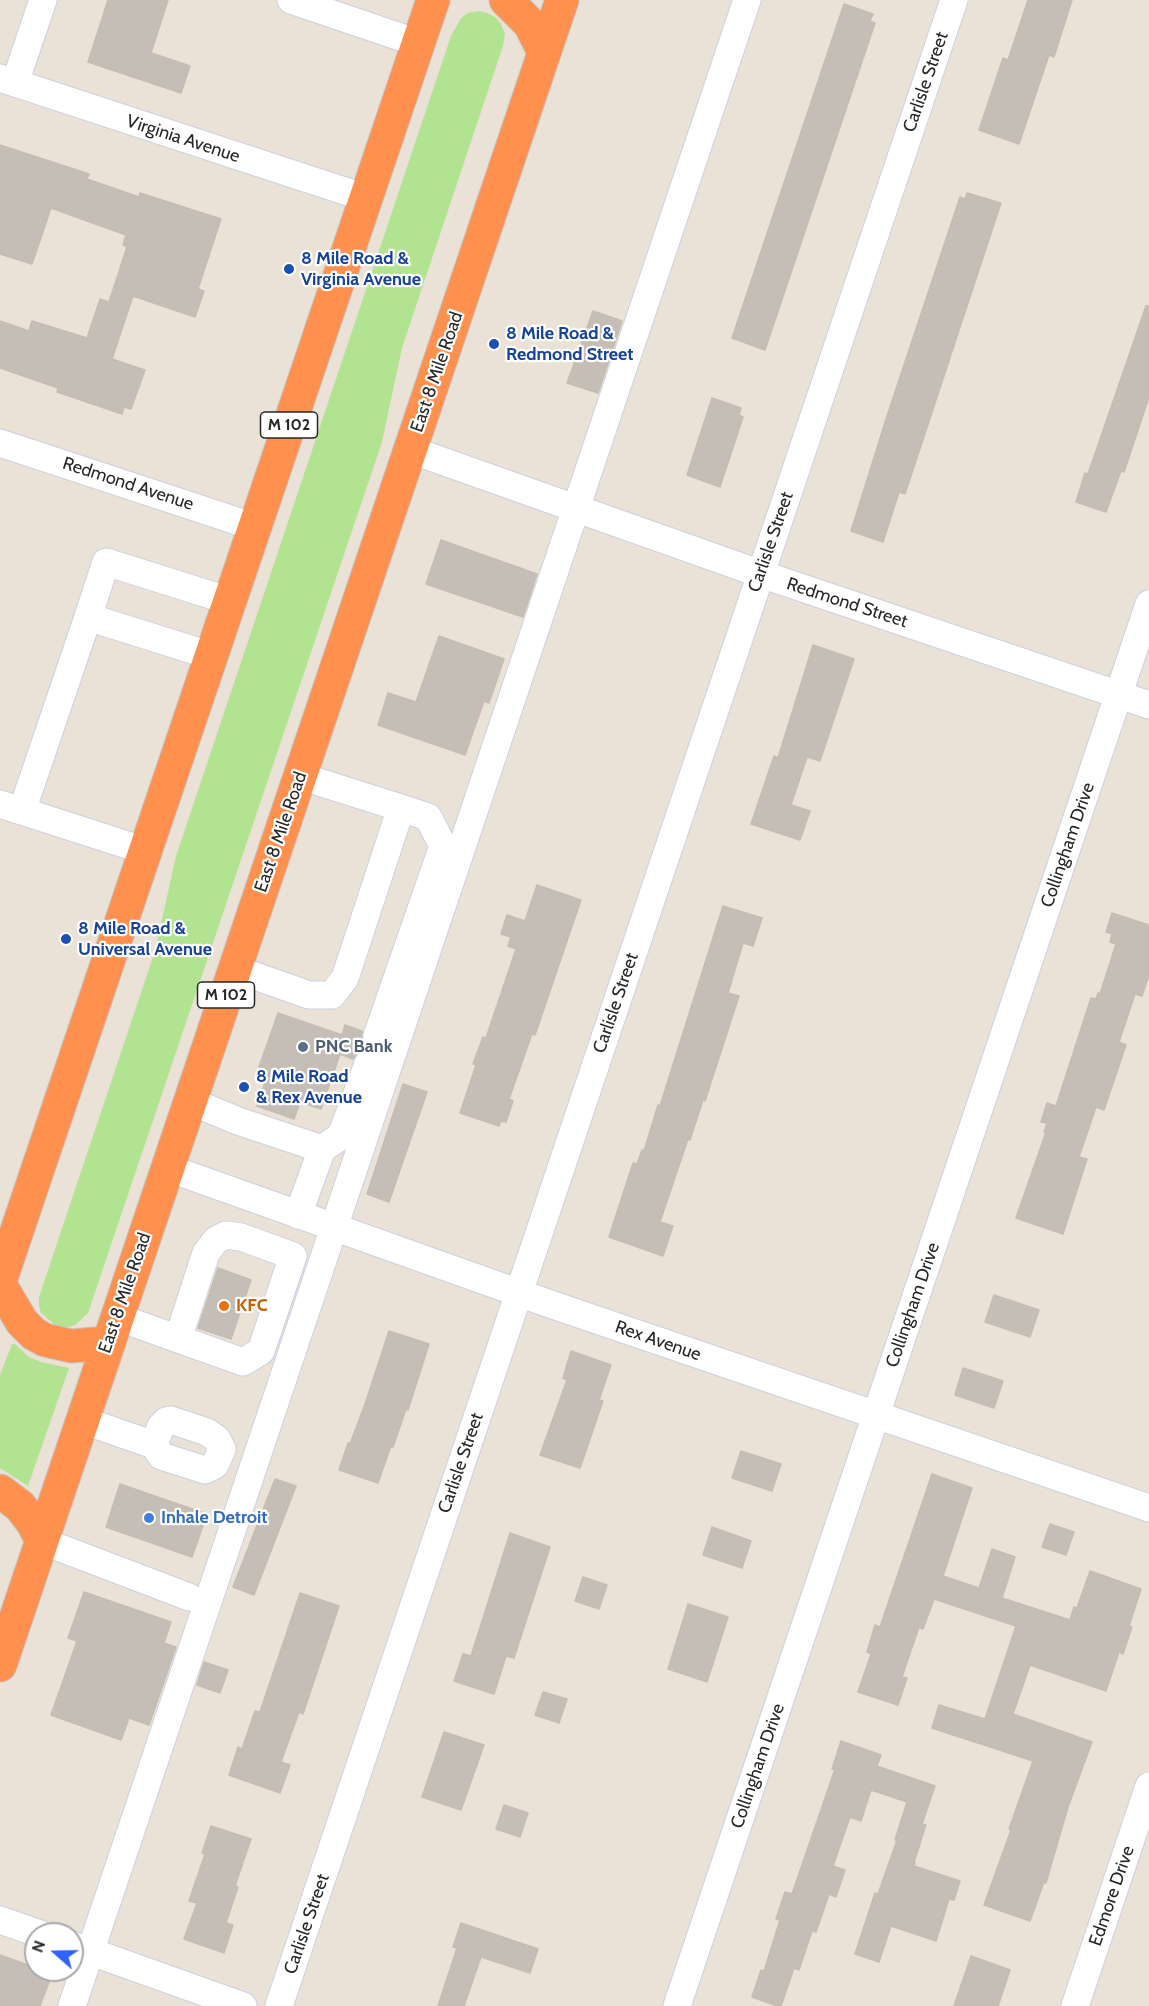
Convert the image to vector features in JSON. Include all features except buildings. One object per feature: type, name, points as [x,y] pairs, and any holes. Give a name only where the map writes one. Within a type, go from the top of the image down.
[{"type":"highway","name":"M 102","points":[[0,1283],[433,0]]},
{"type":"highway","points":[[506,0],[530,24],[544,52]]},
{"type":"highway","name":"East 8 Mile Road","points":[[0,1665],[562,0]]},
{"type":"highway","points":[[0,1283],[22,1322],[34,1334],[45,1340],[71,1347],[112,1330]]},
{"type":"highway","points":[[0,1491],[20,1506],[33,1523],[42,1541]]},
{"type":"street","points":[[8,81],[43,0]]},
{"type":"street","points":[[291,0],[418,43]]},
{"type":"street","points":[[84,1940],[334,1228],[747,0]]},
{"type":"street","name":"Carlisle Street","points":[[279,2006],[954,0]]},
{"type":"street","name":"Virginia Avenue","points":[[8,81],[366,198]]},
{"type":"street","name":"Redmond Avenue","points":[[0,443],[255,527]]},
{"type":"street","name":"Redmond Street","points":[[411,450],[760,574],[1149,705]]},
{"type":"street","points":[[146,851],[11,808],[88,617],[106,562],[230,601]]},
{"type":"street","name":"Collingham Drive","points":[[677,2006],[1149,604]]},
{"type":"street","points":[[88,617],[212,656]]},
{"type":"street","points":[[300,776],[428,818],[443,846],[377,1036]]},
{"type":"street","points":[[235,969],[309,995],[332,995],[345,978],[401,808]]},
{"type":"street","points":[[332,1143],[357,1123],[393,1022],[392,992]]},
{"type":"street","points":[[298,1215],[368,1064]]},
{"type":"street","points":[[190,1101],[238,1121],[332,1143]]},
{"type":"street","name":"Rex Avenue","points":[[168,1168],[518,1292],[1149,1508]]},
{"type":"street","points":[[112,1330],[178,1339],[243,1362],[261,1350],[293,1256],[241,1237],[226,1235],[216,1240],[206,1253],[178,1339]]},
{"type":"street","points":[[82,1420],[154,1445]]},
{"type":"street","points":[[42,1541],[189,1597]]},
{"type":"street","name":"Edmore Drive","points":[[1075,2006],[1149,1786]]},
{"type":"street","points":[[0,1920],[24,1928]]},
{"type":"street","points":[[84,1950],[243,2006]]},
{"type":"street","points":[[72,2006],[76,1982]]},
{"type":"green space","points":[[478,11],[495,17],[501,24],[505,34],[503,46],[402,348],[382,442],[88,1313],[75,1325],[66,1328],[56,1326],[41,1313],[39,1297],[155,951],[176,856],[451,36],[461,18],[468,13]]},
{"type":"green space","points":[[12,1344],[15,1344],[29,1357],[69,1368],[28,1486],[0,1468],[0,1375]]},
{"type":"place","name":"8 Mile Road & Virginia Avenue","points":[[289,269]]},
{"type":"place","name":"8 Mile Road & Redmond Street","points":[[494,344]]},
{"type":"place","name":"8 Mile Road & Universal Avenue","points":[[66,939]]},
{"type":"place","name":"PNC Bank","points":[[303,1047]]},
{"type":"place","name":"8 Mile Road & Rex Avenue","points":[[244,1087]]},
{"type":"place","name":"KFC","points":[[224,1306]]},
{"type":"place","name":"Inhale Detroit","points":[[149,1518]]}]
